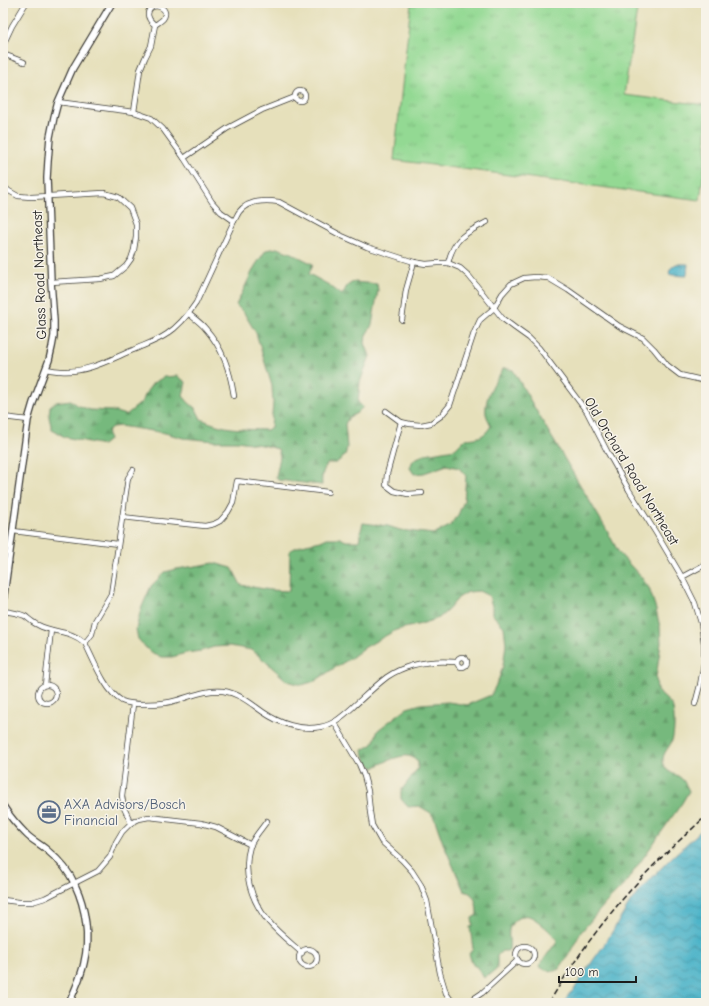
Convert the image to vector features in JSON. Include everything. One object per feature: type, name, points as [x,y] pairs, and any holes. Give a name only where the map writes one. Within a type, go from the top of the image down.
[{"type":"street","points":[[3,45],[12,26],[26,3]]},
{"type":"street","name":"Glass Road Northeast","points":[[3,602],[28,420],[46,369],[54,336],[48,197],[50,137],[58,102],[73,68],[112,3]]},
{"type":"street","points":[[134,112],[140,70],[144,58],[151,46],[155,25],[163,19],[165,14],[164,8],[156,5],[150,8],[148,15],[150,21],[155,25]]},
{"type":"street","points":[[3,54],[24,62]]},
{"type":"street","points":[[184,158],[228,128],[262,110],[295,97]]},
{"type":"street","points":[[58,102],[134,112],[151,118],[163,129],[184,158],[212,202],[221,212],[234,221]]},
{"type":"street","points":[[3,186],[18,196],[31,197],[104,193],[118,197],[130,208],[136,224],[136,237],[131,259],[126,266],[114,276],[100,279],[51,282]]},
{"type":"street","points":[[46,369],[61,371],[79,370],[96,366],[166,335],[189,314],[196,303],[234,221],[240,211],[249,204],[269,200],[279,202],[342,236],[373,249],[414,262],[426,264],[448,263],[451,252],[456,243],[464,235],[487,222]]},
{"type":"street","points":[[402,320],[406,290],[414,262]]},
{"type":"street","name":"Old Orchard Road Northeast","points":[[448,263],[460,268],[470,276],[503,319],[534,343],[587,412],[629,490],[682,577],[695,603],[703,636],[704,663],[695,704]]},
{"type":"street","points":[[386,411],[401,422],[421,425],[431,422],[441,416],[450,405],[474,333],[480,320],[494,308],[502,294],[511,284],[524,278],[548,278],[620,326],[642,338],[654,349],[667,365],[680,375],[706,381]]},
{"type":"street","points":[[189,314],[204,327],[216,341],[230,376],[234,396]]},
{"type":"street","points":[[3,417],[28,420]]},
{"type":"street","points":[[401,422],[387,474],[386,485],[394,492],[408,494],[422,493]]},
{"type":"street","points":[[85,643],[92,634],[95,621],[111,594],[128,478],[133,470]]},
{"type":"street","points":[[122,516],[205,526],[214,524],[220,521],[228,512],[233,503],[237,481],[328,492]]},
{"type":"street","points":[[13,531],[118,544]]},
{"type":"street","points":[[682,577],[706,564]]},
{"type":"street","points":[[3,611],[25,616],[38,626],[74,635],[85,643],[106,684],[114,694],[123,701],[133,704],[170,702],[208,691],[224,691],[237,695],[279,722],[307,728],[320,727],[334,722],[388,676],[400,670],[412,665],[428,662],[457,662]]},
{"type":"street","points":[[45,685],[51,630]]},
{"type":"street","points":[[131,823],[124,808],[122,796],[133,704]]},
{"type":"street","points":[[334,722],[359,764],[364,776],[368,791],[372,824],[381,841],[402,860],[412,871],[421,885],[427,902],[440,973],[446,993],[453,1003]]},
{"type":"street","points":[[3,806],[26,834],[58,861],[75,884],[84,912],[86,945],[85,962],[69,1003]]},
{"type":"street","points":[[3,900],[32,902],[45,898],[75,884],[98,871],[110,857],[122,832],[131,823],[139,819],[149,817],[201,823],[216,827],[251,845]]},
{"type":"street","points":[[267,820],[251,845],[247,863],[248,882],[256,902],[268,921],[302,953]]},
{"type":"street","points":[[467,1003],[482,993],[518,960]]},
{"type":"green space","points":[[411,3],[638,3],[624,95],[706,105],[706,155],[700,200],[394,160]]},
{"type":"green space","points":[[277,248],[313,264],[309,274],[329,285],[342,295],[347,286],[353,282],[377,284],[378,290],[372,325],[366,335],[365,343],[370,356],[360,382],[358,402],[363,407],[357,413],[349,417],[345,424],[347,447],[345,456],[336,463],[328,463],[323,473],[322,485],[278,480],[276,477],[280,457],[278,449],[267,446],[238,441],[215,441],[183,438],[165,433],[120,426],[112,427],[107,431],[109,440],[103,445],[65,437],[52,430],[49,417],[50,406],[56,402],[71,400],[77,405],[90,410],[112,411],[126,415],[142,402],[153,383],[164,377],[177,376],[186,382],[183,396],[196,409],[201,419],[210,423],[233,428],[267,430],[271,427],[273,403],[272,386],[256,333],[244,313],[236,305],[255,266],[266,250]]},
{"type":"green space","points":[[504,368],[513,370],[619,553],[649,588],[660,627],[661,643],[656,678],[657,691],[672,706],[674,713],[674,730],[672,740],[664,754],[663,762],[666,769],[683,780],[689,791],[624,885],[581,932],[559,969],[554,971],[545,970],[539,966],[557,941],[556,938],[532,917],[521,916],[511,925],[509,931],[509,950],[502,951],[497,956],[497,969],[484,978],[477,967],[473,965],[469,954],[473,949],[470,927],[473,926],[472,918],[477,915],[475,900],[471,894],[464,891],[431,813],[419,806],[408,807],[401,799],[401,791],[418,768],[418,761],[410,756],[404,756],[388,760],[374,768],[369,765],[364,756],[363,750],[373,744],[378,730],[407,708],[421,704],[448,702],[467,705],[491,695],[503,666],[506,644],[504,627],[492,614],[492,606],[489,596],[479,591],[468,592],[458,598],[439,618],[396,630],[364,648],[315,681],[302,685],[287,681],[252,650],[230,646],[214,647],[172,657],[161,657],[149,651],[138,639],[136,629],[141,609],[151,586],[165,572],[214,563],[232,568],[241,585],[270,590],[289,591],[290,550],[327,538],[340,538],[346,541],[359,541],[363,523],[433,534],[450,526],[458,515],[464,501],[466,476],[459,468],[447,465],[424,473],[414,474],[410,468],[413,460],[425,454],[455,449],[465,439],[477,438],[485,433],[491,426],[486,414],[488,395]]},
{"type":"water","points":[[676,264],[688,264],[687,275],[669,274],[670,269]]},
{"type":"water","points":[[706,826],[706,1003],[564,1003],[604,945],[631,901],[670,859]]},
{"type":"railway","points":[[549,1003],[586,946],[613,910],[643,876],[706,816]]},
{"type":"place","name":"AXA Advisors/Bosch Financial","points":[[49,812]]}]
